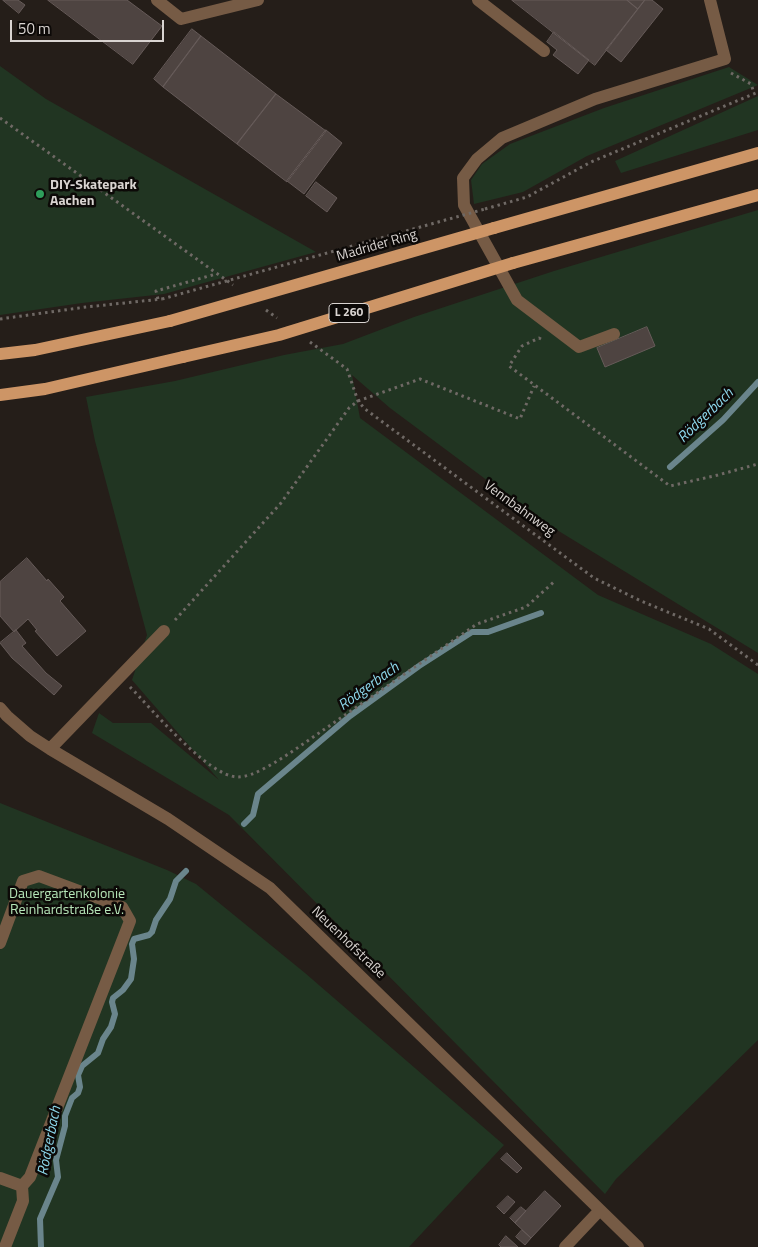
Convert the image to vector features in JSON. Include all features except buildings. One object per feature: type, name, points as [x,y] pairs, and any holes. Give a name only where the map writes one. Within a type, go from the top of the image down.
[{"type":"main road","name":"Madrider Ring","points":[[0,354],[35,350],[170,320],[758,152]]},
{"type":"main road","name":"L 260","points":[[0,395],[45,389],[279,335],[513,263],[758,195]]},
{"type":"street","points":[[157,0],[181,19],[258,0]]},
{"type":"street","points":[[478,0],[544,51]]},
{"type":"street","points":[[614,334],[580,347],[517,300],[464,205],[462,178],[477,159],[502,138],[595,99],[725,59],[710,0]]},
{"type":"street","points":[[50,749],[164,631]]},
{"type":"street","name":"Neuenhofstraße","points":[[2,715],[50,749],[168,819],[270,888],[638,1247]]},
{"type":"street","points":[[0,943],[23,881],[39,876],[122,907],[130,921],[30,1177],[22,1186],[23,1201],[5,1247]]},
{"type":"street","points":[[0,1178],[22,1186]]},
{"type":"street","points":[[564,1247],[600,1210]]},
{"type":"path","points":[[0,319],[160,299],[526,196],[590,162],[756,92],[751,84],[729,71]]},
{"type":"path","points":[[0,118],[189,254]]},
{"type":"path","points":[[160,299],[156,291],[217,274]]},
{"type":"path","points":[[539,338],[522,346],[509,366],[670,486],[758,464]]},
{"type":"path","name":"Vennbahnweg","points":[[347,369],[358,400],[364,409],[594,578],[641,601],[710,629],[758,665]]},
{"type":"path","points":[[164,631],[282,503],[349,408],[358,400],[420,379],[520,419],[534,386]]},
{"type":"path","points":[[121,677],[186,746],[215,769],[238,777],[263,770],[477,624],[526,607],[556,580]]},
{"type":"green space","points":[[0,66],[46,99],[316,252],[164,294],[0,315]]},
{"type":"green space","points":[[729,67],[758,85],[587,156],[523,192],[474,204],[471,180],[482,164],[510,144],[604,108]]},
{"type":"green space","points":[[758,96],[758,130],[621,173],[615,161]]},
{"type":"green space","points":[[758,210],[758,653],[539,519],[390,408],[352,375],[360,418],[598,595],[711,644],[758,674],[758,1040],[616,1179],[605,1194],[229,815],[92,733],[99,713],[113,723],[151,723],[219,780],[132,680],[147,635],[95,441],[86,397],[175,381],[284,355],[343,344],[414,317],[554,271]]},
{"type":"green space","name":"Dauergartenkolonie Reinhardstraße e.V.","points":[[0,803],[167,870],[196,884],[305,973],[504,1145],[409,1247],[0,1247]]},
{"type":"waterway","name":"Rödgerbach","points":[[670,467],[723,420],[758,382]]},
{"type":"waterway","name":"Rödgerbach","points":[[244,824],[253,815],[258,794],[350,716],[419,666],[472,632],[488,632],[541,613]]},
{"type":"waterway","name":"Rödgerbach","points":[[41,1247],[40,1219],[58,1177],[56,1160],[65,1126],[65,1116],[72,1098],[78,1093],[80,1087],[78,1075],[82,1066],[98,1053],[103,1039],[111,1027],[115,1014],[113,998],[123,990],[131,979],[134,959],[132,944],[134,939],[149,935],[152,932],[156,920],[170,899],[176,881],[186,871]]},
{"type":"place","name":"DIY-Skatepark Aachen","points":[[40,194]]}]
